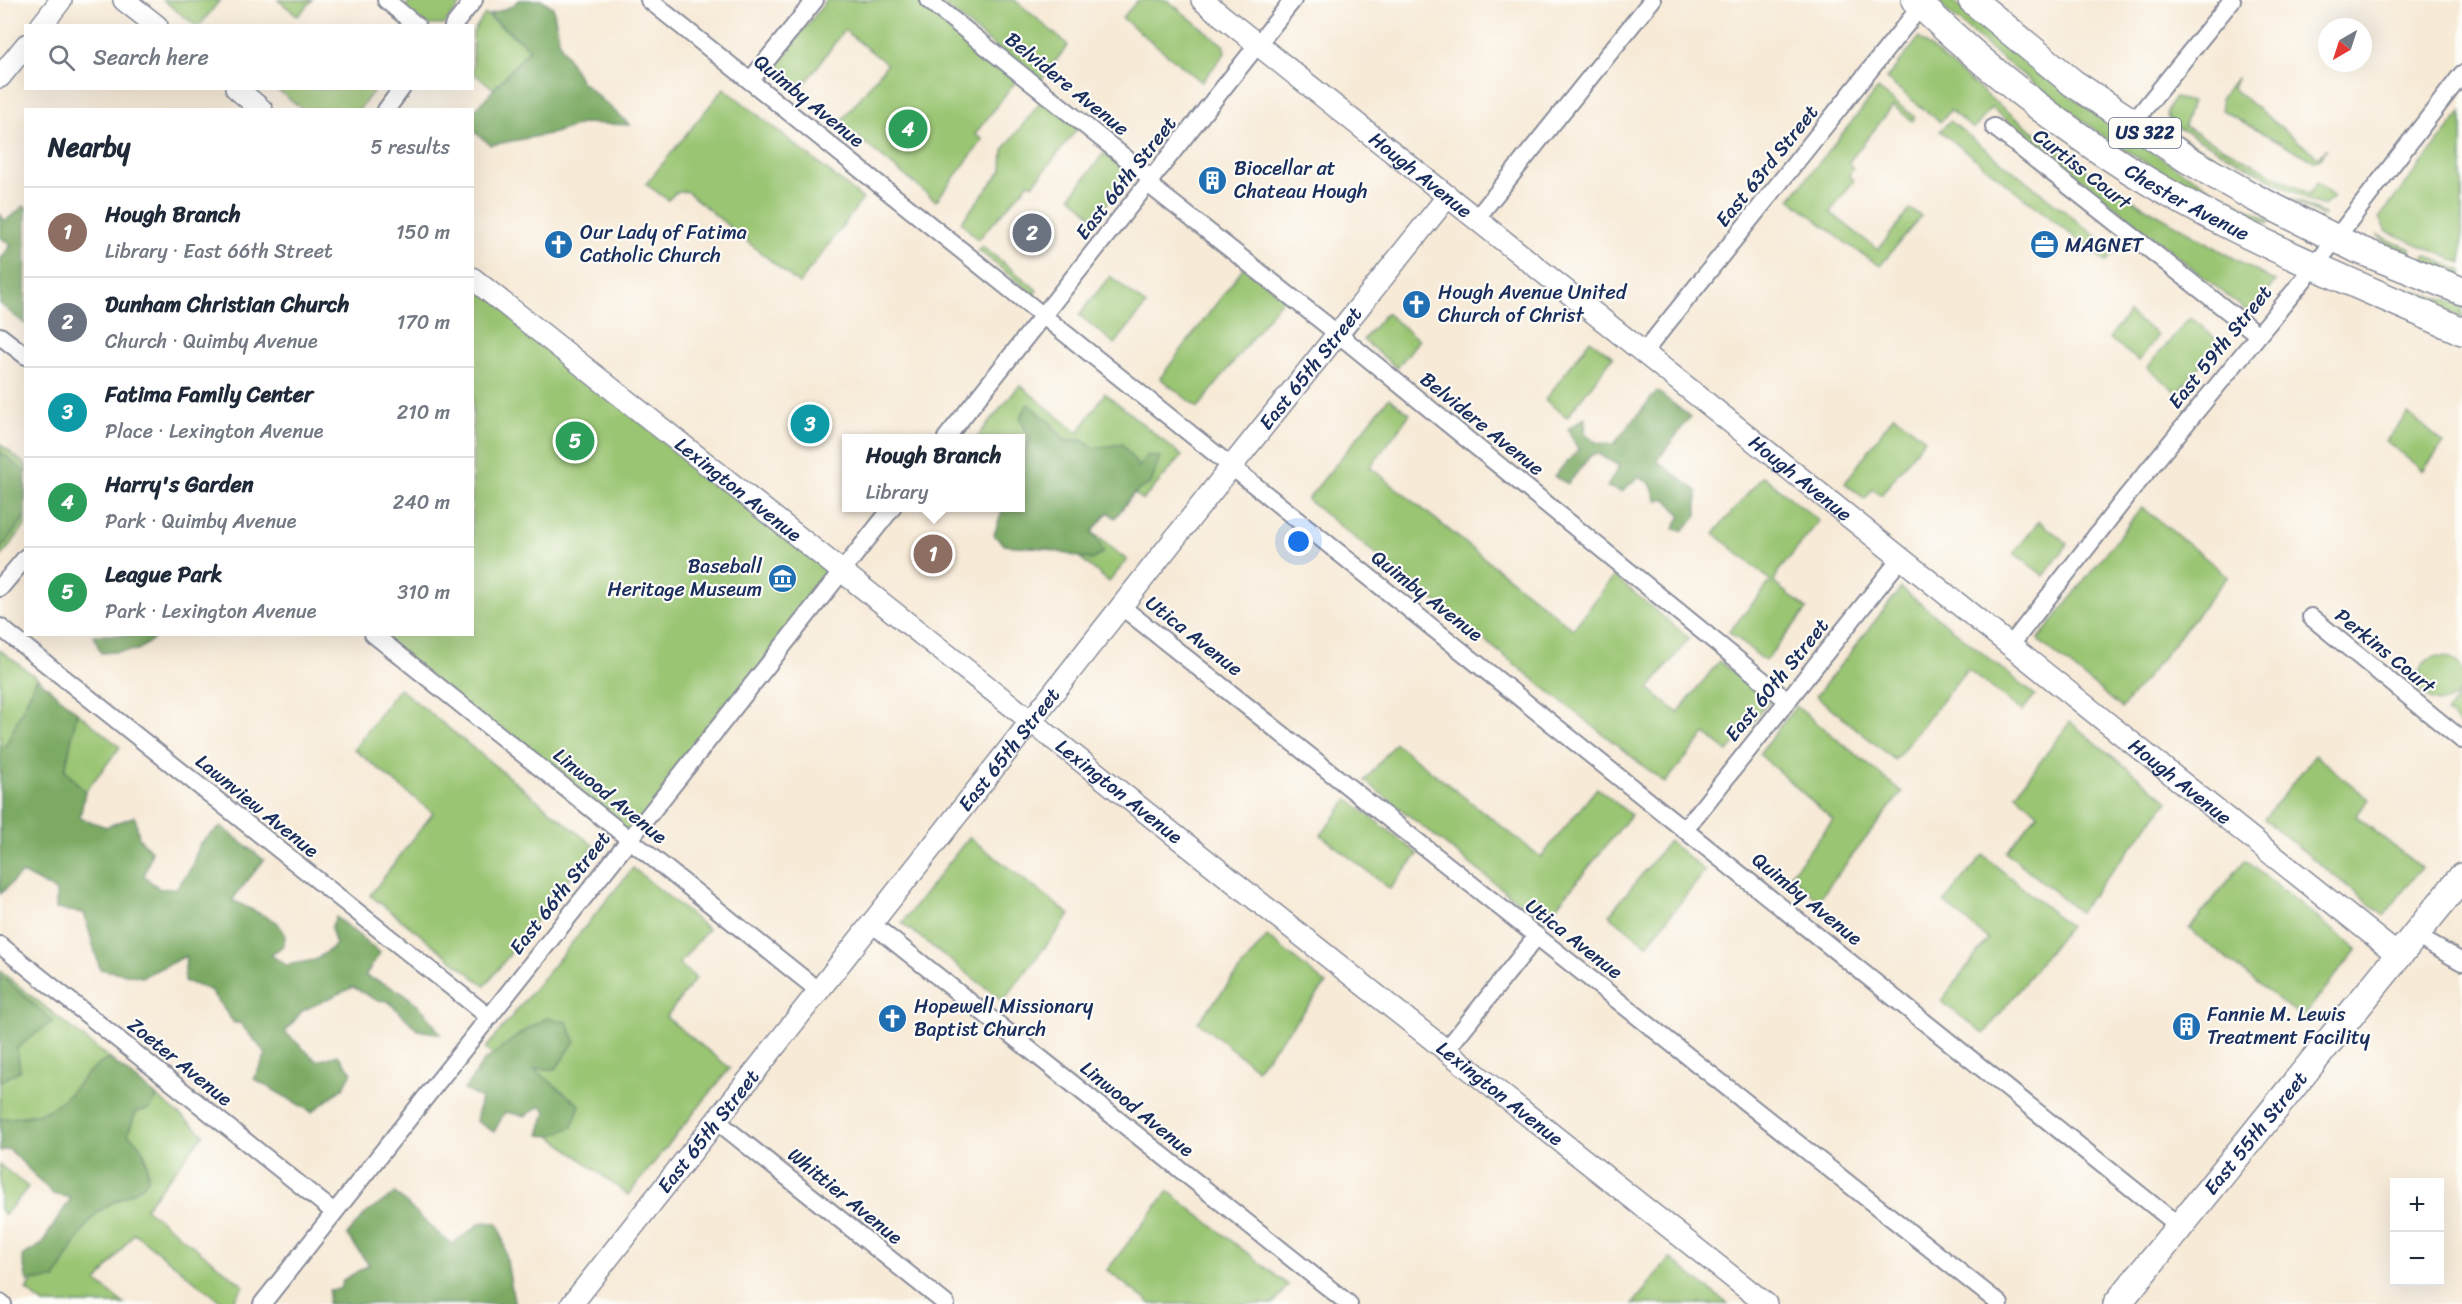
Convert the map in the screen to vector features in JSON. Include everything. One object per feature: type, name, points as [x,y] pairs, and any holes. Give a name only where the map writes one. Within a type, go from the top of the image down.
[{"type":"main road","name":"Chester Avenue","points":[[1972,0],[2047,63],[2132,124],[2223,180],[2394,265],[2462,291]]},
{"type":"main road","name":"Chester Avenue","points":[[1918,3],[1990,68],[2112,157],[2189,204],[2314,267],[2462,332]]},
{"type":"main road","name":"East 55th Street","points":[[2116,1304],[2462,877]]},
{"type":"street","points":[[43,24],[61,0]]},
{"type":"street","points":[[124,0],[154,24]]},
{"type":"street","points":[[386,0],[415,24]]},
{"type":"street","points":[[455,24],[474,0]]},
{"type":"street","name":"Quimby Avenue","points":[[649,0],[1686,828],[2179,1226]]},
{"type":"street","points":[[750,81],[815,0]]},
{"type":"street","name":"Belvidere Avenue","points":[[928,0],[1788,700]]},
{"type":"street","name":"Hough Avenue","points":[[1202,0],[2399,956]]},
{"type":"street","name":"East 66th Street","points":[[949,434],[1293,0]]},
{"type":"street","points":[[1476,219],[1652,0]]},
{"type":"street","points":[[2132,124],[2232,0]]},
{"type":"street","name":"East 63rd Street","points":[[1644,352],[1918,3]]},
{"type":"street","points":[[0,77],[24,47]]},
{"type":"street","name":"East 59th Street","points":[[2010,646],[2257,334],[2314,267],[2462,74]]},
{"type":"street","points":[[238,90],[260,108]]},
{"type":"street","points":[[387,108],[401,90]]},
{"type":"street","name":"Curtiss Court","points":[[1994,127],[2257,334]]},
{"type":"street","name":"East 65th Street","points":[[572,1304],[1231,467],[1448,196]]},
{"type":"street","name":"Lexington Avenue","points":[[474,280],[1766,1304]]},
{"type":"street","points":[[0,336],[24,354]]},
{"type":"street","name":"East 66th Street","points":[[262,1304],[888,512]]},
{"type":"street","name":"East 60th Street","points":[[1686,828],[1902,557]]},
{"type":"street","points":[[0,588],[24,559]]},
{"type":"street","name":"Utica Avenue","points":[[1122,607],[2000,1304]]},
{"type":"street","name":"Perkins Court","points":[[2311,617],[2462,740]]},
{"type":"street","name":"Lawnview Avenue","points":[[0,627],[489,1017]]},
{"type":"street","name":"Linwood Avenue","points":[[376,636],[819,991]]},
{"type":"street","name":"Linwood Avenue","points":[[872,924],[1349,1304]]},
{"type":"street","points":[[1447,1049],[1537,936]]},
{"type":"street","points":[[2416,936],[2462,963]]},
{"type":"street","name":"Zoeter Avenue","points":[[0,945],[334,1212]]},
{"type":"street","name":"Whittier Avenue","points":[[717,1121],[946,1304]]},
{"type":"green space","points":[[163,0],[220,0],[201,24],[193,24]]},
{"type":"green space","points":[[278,0],[312,0],[298,16]]},
{"type":"green space","points":[[412,0],[464,0],[445,24],[426,24],[403,8]]},
{"type":"green space","points":[[519,0],[542,0],[553,7],[560,44],[581,81],[630,125],[584,123],[554,133],[491,145],[474,132],[474,111],[530,49],[489,15],[512,6]]},
{"type":"green space","points":[[827,0],[916,0],[1017,80],[975,134],[983,140],[936,201],[840,123],[887,64],[844,30],[802,88],[775,66]]},
{"type":"green space","points":[[938,0],[1015,0],[1068,45],[1039,83]]},
{"type":"green space","points":[[1138,0],[1167,0],[1224,46],[1225,53],[1202,82],[1122,18]]},
{"type":"green space","points":[[1934,0],[1952,0],[2027,62],[2104,120],[2185,173],[2270,220],[2269,223],[2199,196],[2104,137],[2001,58]]},
{"type":"green space","points":[[485,14],[530,49],[494,89],[474,74],[474,30]]},
{"type":"green space","points":[[1919,38],[1995,102],[2097,179],[2275,282],[2249,313],[1991,108],[1974,129],[1950,111],[1940,122],[1886,79]]},
{"type":"green space","points":[[2237,77],[2232,88],[2318,157],[2327,148],[2319,160],[2314,161],[2222,110],[2221,98]]},
{"type":"green space","points":[[724,88],[863,199],[799,284],[686,191],[675,193],[668,200],[646,184]]},
{"type":"green space","points":[[1878,89],[1915,117],[1912,121],[1893,106],[1848,163],[1853,168],[1849,175],[1854,180],[1830,212],[1878,250],[1910,209],[1921,216],[1880,266],[1843,241],[1790,199]]},
{"type":"green space","points":[[277,90],[374,90],[361,108],[302,108]]},
{"type":"green space","points":[[2175,98],[2192,102],[2184,126],[2309,194],[2317,183],[2334,197],[2324,206],[2312,202],[2175,126],[2167,116],[2167,112]]},
{"type":"green space","points":[[1042,100],[1078,128],[1033,185],[1029,183],[978,240],[961,222],[1002,170],[1003,150]]},
{"type":"green space","points":[[2462,112],[2462,263],[2386,231],[2379,218]]},
{"type":"green space","points":[[1950,121],[2115,251],[2106,262],[1940,131]]},
{"type":"green space","points":[[2163,127],[2265,185],[2324,214],[2323,216],[2266,189]]},
{"type":"green space","points":[[1104,153],[1130,174],[1095,219],[1071,196]]},
{"type":"green space","points":[[24,206],[24,323],[0,304],[0,260],[11,245],[0,237],[0,214],[5,221]]},
{"type":"green space","points":[[2377,235],[2411,249],[2409,254],[2388,245]]},
{"type":"green space","points":[[982,246],[1035,288],[1037,291],[1034,295],[978,250]]},
{"type":"green space","points":[[2425,255],[2462,271],[2462,277],[2423,260]]},
{"type":"green space","points":[[1244,267],[1284,297],[1198,408],[1160,378]]},
{"type":"green space","points":[[1110,276],[1146,305],[1115,344],[1079,315]]},
{"type":"green space","points":[[474,279],[842,571],[629,839],[373,636],[474,636]]},
{"type":"green space","points":[[2378,280],[2462,305],[2462,318]]},
{"type":"green space","points":[[1386,313],[1419,340],[1397,368],[1363,340]]},
{"type":"green space","points":[[2128,313],[2158,335],[2139,361],[2109,338]]},
{"type":"green space","points":[[2190,317],[2220,342],[2178,393],[2147,368]]},
{"type":"green space","points":[[1590,340],[1613,357],[1567,417],[1545,400]]},
{"type":"green space","points":[[1020,385],[1078,433],[1105,393],[1182,456],[1143,500],[1134,493],[1115,518],[1108,512],[1092,532],[1127,560],[1109,582],[1025,512],[1025,434],[979,434]]},
{"type":"green space","points":[[1657,391],[1690,417],[1657,461],[1697,491],[1697,516],[1682,531],[1674,529],[1681,515],[1665,498],[1657,501],[1650,483],[1638,477],[1622,492],[1607,487],[1619,466],[1598,454],[1591,455],[1568,484],[1554,476],[1578,450],[1568,429],[1586,417],[1585,434],[1598,443],[1614,444]]},
{"type":"green space","points":[[1389,398],[1410,414],[1370,467],[1573,629],[1614,576],[1689,638],[1649,689],[1678,713],[1719,661],[1769,702],[1728,752],[1705,734],[1665,783],[1307,500]]},
{"type":"green space","points":[[1028,404],[1049,421],[1065,441],[1081,440],[1095,448],[1122,444],[1139,467],[1146,455],[1160,457],[1151,483],[1134,493],[1115,518],[1108,512],[1092,532],[1104,552],[1092,560],[1042,548],[1004,545],[994,535],[1002,512],[1025,512],[1025,450],[1030,439],[1020,418]]},
{"type":"green space","points":[[2408,413],[2444,443],[2423,471],[2386,441]]},
{"type":"green space","points":[[1894,415],[1925,439],[1881,495],[1873,489],[1865,499],[1845,483]]},
{"type":"green space","points":[[0,444],[24,463],[24,527],[0,558]]},
{"type":"green space","points":[[0,451],[24,471],[24,518],[0,550]]},
{"type":"green space","points":[[1763,476],[1819,521],[1778,572],[1774,583],[1807,609],[1765,661],[1729,632],[1771,581],[1714,533]]},
{"type":"green space","points":[[2142,507],[2228,576],[2122,708],[2038,640]]},
{"type":"green space","points":[[2039,521],[2068,544],[2044,576],[2014,553]]},
{"type":"green space","points":[[1901,588],[2035,695],[2022,711],[1967,669],[1895,760],[1816,696]]},
{"type":"green space","points":[[93,636],[158,636],[138,650],[101,653]]},
{"type":"green space","points":[[0,650],[37,678],[6,745],[0,747]]},
{"type":"green space","points":[[2441,656],[2450,658],[2462,670],[2462,688],[2450,700],[2441,702],[2432,700],[2420,688],[2418,679],[2420,670],[2432,658]]},
{"type":"green space","points":[[37,678],[77,712],[65,770],[85,792],[80,818],[106,827],[135,816],[139,838],[152,852],[144,876],[160,889],[177,888],[191,868],[200,843],[221,826],[264,860],[232,900],[277,922],[285,934],[284,945],[271,955],[286,965],[315,960],[336,945],[331,928],[336,917],[380,953],[365,976],[408,997],[425,1012],[440,1034],[418,1030],[388,1001],[376,1000],[353,987],[302,1011],[285,1032],[317,1061],[338,1055],[352,1072],[344,1087],[312,1112],[254,1079],[266,1054],[240,1023],[234,1023],[210,990],[184,981],[186,956],[142,977],[100,969],[84,913],[56,909],[56,891],[22,873],[0,894],[0,747],[6,745]]},
{"type":"green space","points":[[399,688],[594,846],[485,986],[370,895],[433,813],[354,749]]},
{"type":"green space","points":[[2462,692],[2462,727],[2446,713]]},
{"type":"green space","points":[[1796,706],[1902,792],[1818,900],[1790,875],[1833,820],[1759,754]]},
{"type":"green space","points":[[77,712],[120,747],[85,792],[65,770]]},
{"type":"green space","points":[[2070,722],[2168,801],[2079,912],[2006,852],[2038,813],[2016,794]]},
{"type":"green space","points":[[1395,743],[1541,857],[1597,788],[1631,815],[1544,922],[1365,781]]},
{"type":"green space","points":[[2315,755],[2369,799],[2356,816],[2421,868],[2384,916],[2264,819]]},
{"type":"green space","points":[[1348,799],[1418,854],[1390,889],[1321,835]]},
{"type":"green space","points":[[969,837],[1070,915],[1003,1001],[902,923]]},
{"type":"green space","points":[[1669,841],[1705,871],[1647,945],[1609,915]]},
{"type":"green space","points":[[1983,855],[2069,926],[1984,1034],[1941,1001],[1988,939],[1944,902]]},
{"type":"green space","points":[[2245,860],[2357,949],[2302,1018],[2189,929]]},
{"type":"green space","points":[[633,868],[708,929],[679,964],[696,978],[666,1017],[730,1068],[628,1195],[551,1136],[566,1115],[485,1049]]},
{"type":"green space","points":[[1267,936],[1326,984],[1257,1069],[1198,1022]]},
{"type":"green space","points":[[0,971],[204,1134],[145,1208],[244,1286],[231,1304],[224,1304],[134,1233],[97,1282],[124,1304],[44,1304],[26,1290],[109,1180],[0,1131]]},
{"type":"green space","points":[[0,975],[53,1021],[17,1048],[20,1070],[0,1082]]},
{"type":"green space","points":[[547,1018],[567,1022],[575,1041],[556,1069],[534,1069],[580,1105],[572,1127],[551,1136],[539,1135],[546,1111],[541,1106],[525,1116],[505,1112],[494,1132],[476,1121],[481,1098],[464,1090],[483,1062],[524,1031]]},
{"type":"green space","points":[[110,1059],[157,1097],[150,1109],[136,1112],[128,1134],[142,1149],[148,1180],[135,1191],[100,1210],[94,1216],[78,1238],[55,1279],[27,1281],[22,1256],[41,1245],[71,1198],[53,1194],[9,1149],[0,1151],[0,1119],[29,1116],[46,1111],[63,1099],[92,1070]]},
{"type":"green space","points":[[0,1165],[28,1187],[5,1215],[0,1210]]},
{"type":"green space","points":[[1168,1191],[1288,1285],[1274,1304],[1151,1304],[1107,1270]]},
{"type":"green space","points":[[395,1193],[452,1244],[482,1222],[497,1223],[503,1239],[515,1304],[328,1304],[329,1290],[340,1289],[343,1280],[369,1265],[347,1235],[364,1215]]},
{"type":"green space","points":[[1670,1258],[1728,1304],[1633,1304]]},
{"type":"place","name":"Harry's Garden","points":[[908,129]]},
{"type":"place","name":"Biocellar at Chateau Hough","points":[[1213,180]]},
{"type":"place","name":"Dunham Christian Church","points":[[1032,233]]},
{"type":"place","name":"Our Lady of Fatima Catholic Church","points":[[559,244]]},
{"type":"place","name":"MAGNET","points":[[2044,245]]},
{"type":"place","name":"Hough Avenue United Church of Christ","points":[[1417,304]]},
{"type":"place","name":"Fatima Family Center","points":[[810,424]]},
{"type":"place","name":"League Park","points":[[575,441]]},
{"type":"place","name":"Hough Branch","points":[[933,554]]},
{"type":"place","name":"Baseball Heritage Museum","points":[[783,578]]},
{"type":"place","name":"Hopewell Missionary Baptist Church","points":[[893,1018]]},
{"type":"place","name":"Fannie M. Lewis Treatment Facility","points":[[2186,1026]]}]
